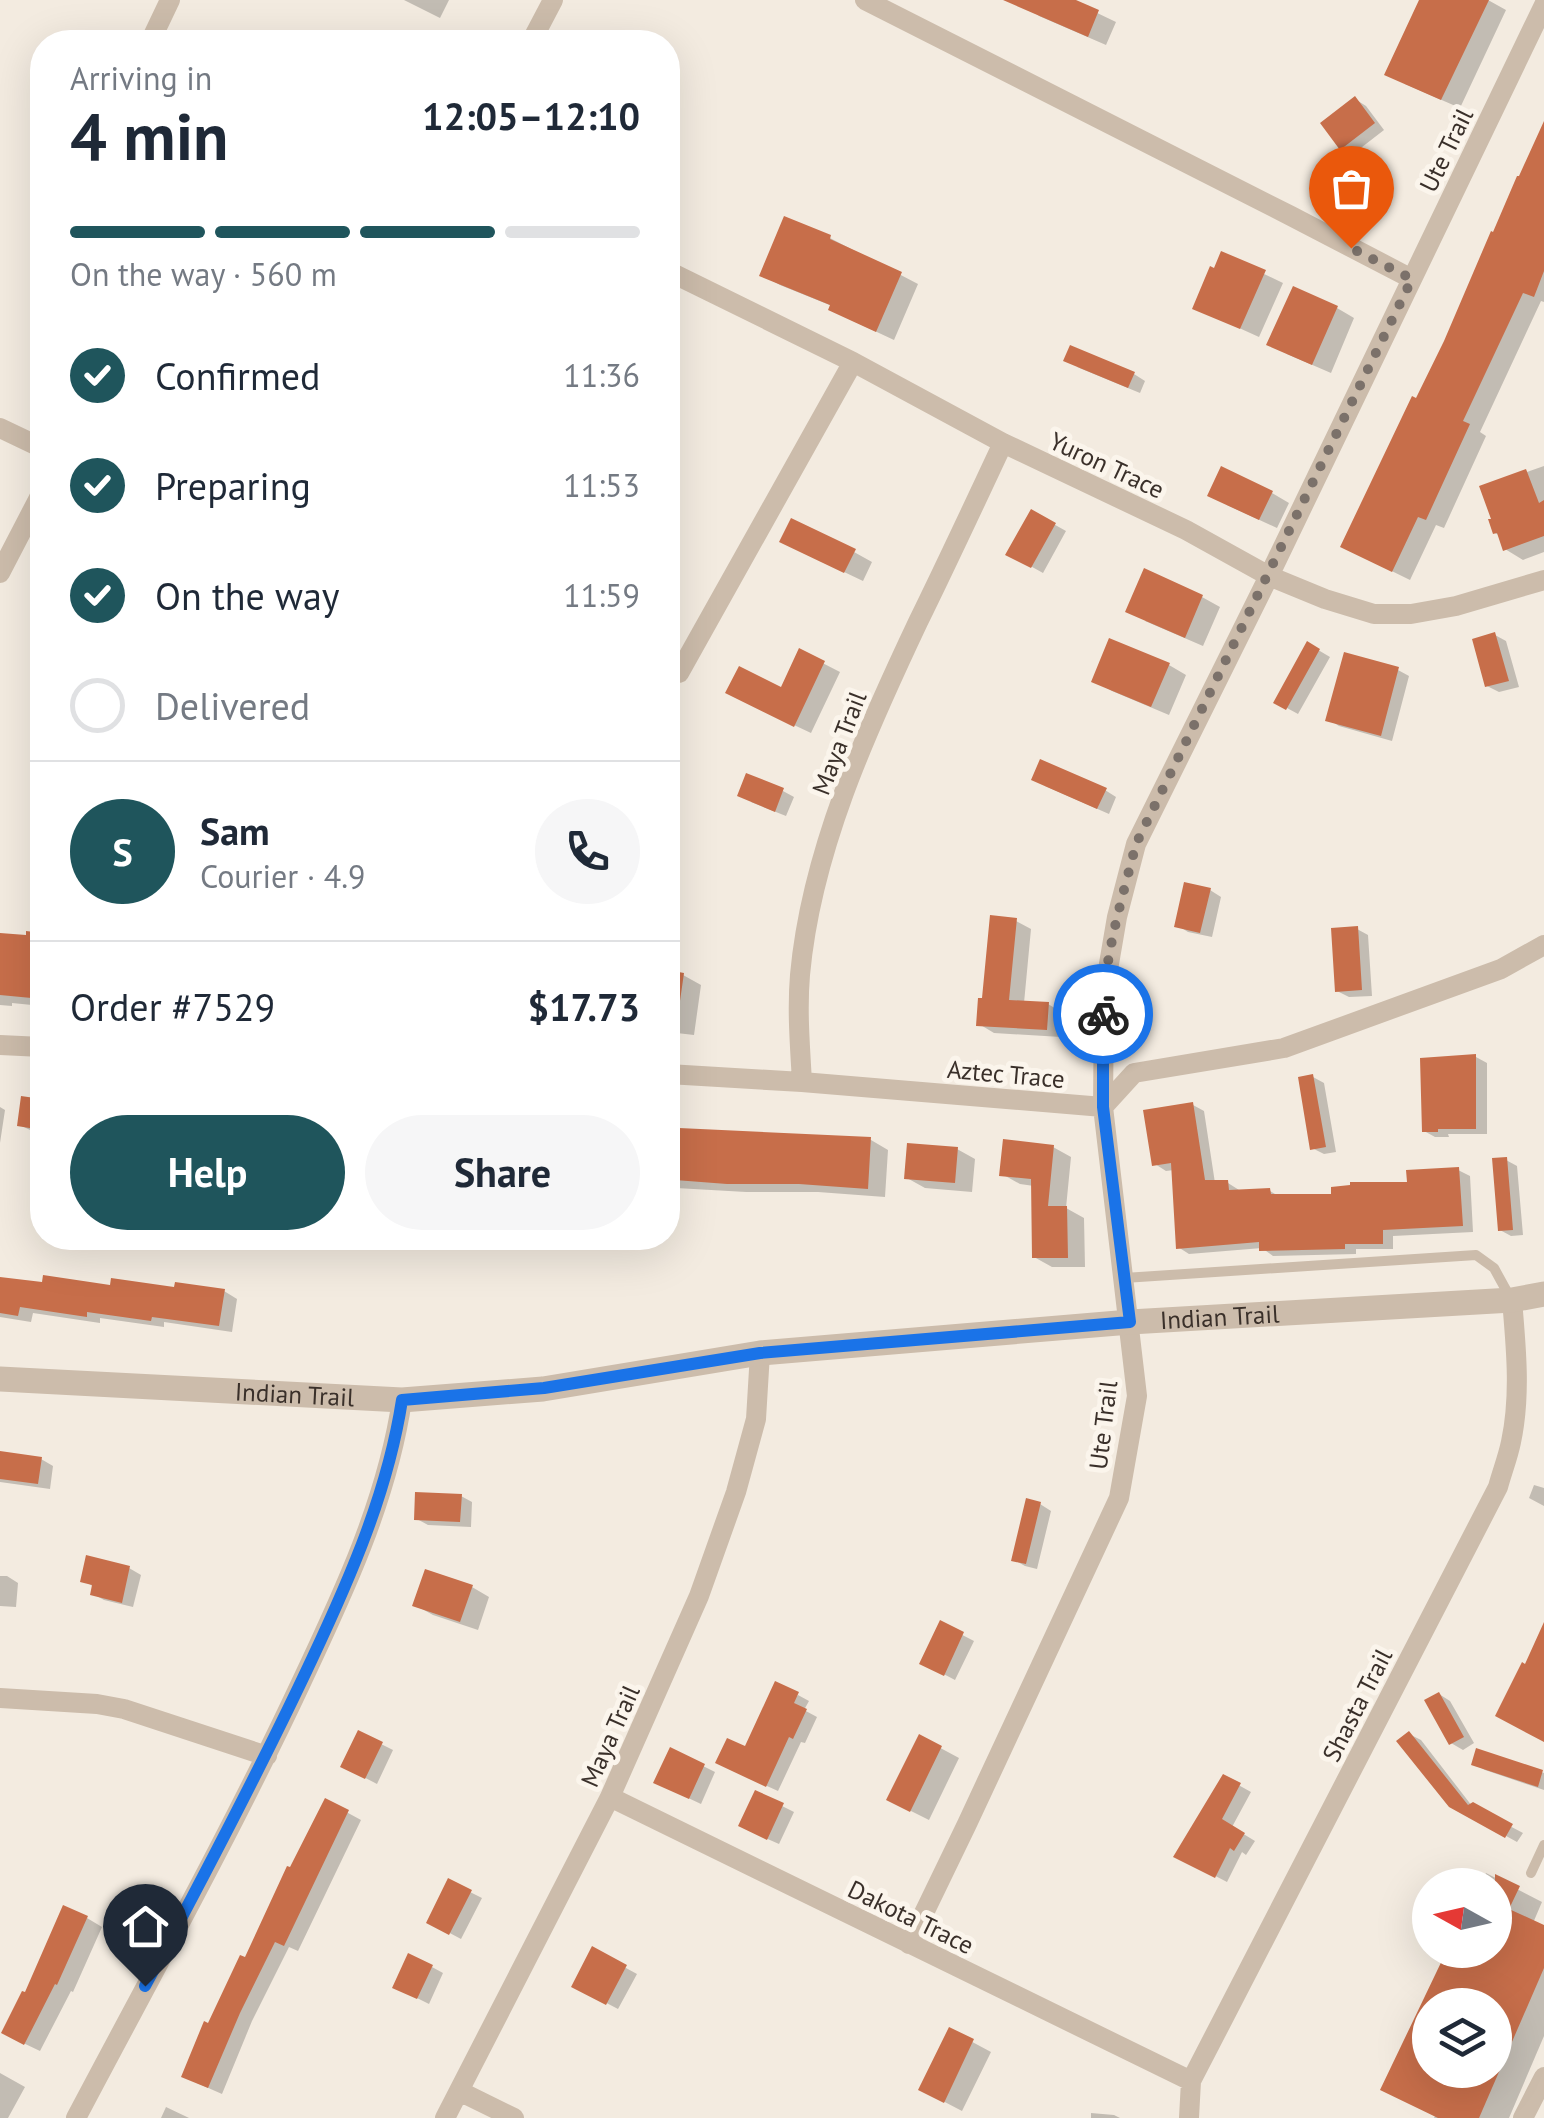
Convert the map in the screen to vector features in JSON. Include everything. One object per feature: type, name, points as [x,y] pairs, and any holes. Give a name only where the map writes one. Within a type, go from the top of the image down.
[{"type":"street","points":[[156,30],[170,0]]},
{"type":"street","points":[[537,30],[552,0]]},
{"type":"street","points":[[865,0],[1412,279]]},
{"type":"street","name":"Ute Trail","points":[[908,1944],[1118,1498],[1138,1396],[1103,1107],[1104,993],[1117,917],[1136,844],[1544,5]]},
{"type":"street","name":"Yuron Trace","points":[[680,277],[854,362],[1004,443],[1186,530],[1268,576],[1325,598],[1374,614],[1411,614],[1456,606],[1544,580]]},
{"type":"street","points":[[680,671],[854,362]]},
{"type":"street","points":[[0,428],[30,442]]},
{"type":"street","name":"Maya Trail","points":[[802,1082],[800,974],[809,918],[849,776],[1004,443]]},
{"type":"street","points":[[0,573],[30,515]]},
{"type":"street","points":[[1103,1107],[1134,1073],[1284,1048],[1501,969],[1544,945]]},
{"type":"street","points":[[0,1045],[30,1046]]},
{"type":"street","name":"Aztec Trace","points":[[680,1075],[1103,1107]]},
{"type":"street","name":"Indian Trail","points":[[0,1379],[402,1400],[544,1388],[760,1353],[1130,1322],[1512,1300],[1544,1294]]},
{"type":"street","name":"Shasta Trail","points":[[1189,2118],[1190,2081],[1498,1487],[1511,1441],[1516,1400],[1512,1300]]},
{"type":"street","name":"Maya Trail","points":[[445,2118],[610,1797],[700,1596],[756,1419],[760,1353]]},
{"type":"street","points":[[76,2118],[267,1756],[344,1592],[396,1440],[402,1400]]},
{"type":"street","points":[[0,1698],[124,1709],[267,1756]]},
{"type":"street","name":"Dakota Trace","points":[[610,1797],[1190,2081]]},
{"type":"street","points":[[1523,2118],[1544,2076]]},
{"type":"street","points":[[459,2091],[514,2118]]},
{"type":"lane","points":[[1124,1278],[1476,1255],[1494,1268],[1512,1300]]},
{"type":"lane","points":[[1532,1873],[1544,1845]]},
{"type":"building","points":[[1003,0],[1076,0],[1099,10],[1088,37]]},
{"type":"building","points":[[1419,0],[1489,0],[1441,100],[1384,75]]},
{"type":"building","points":[[1355,96],[1375,123],[1340,150],[1320,123]]},
{"type":"building","points":[[1544,121],[1544,271],[1534,297],[1523,293],[1463,421],[1470,424],[1426,520],[1418,517],[1392,572],[1340,547],[1412,396],[1416,398],[1444,341]]},
{"type":"building","points":[[784,216],[902,272],[876,332],[828,310],[830,305],[759,276]]},
{"type":"building","points":[[1221,251],[1266,270],[1240,329],[1192,309],[1210,266],[1214,268]]},
{"type":"building","points":[[1293,286],[1338,306],[1312,365],[1266,345]]},
{"type":"building","points":[[1070,345],[1135,372],[1128,388],[1063,361]]},
{"type":"building","points":[[1221,466],[1273,491],[1259,520],[1207,496]]},
{"type":"building","points":[[1526,469],[1539,503],[1544,500],[1544,536],[1503,551],[1497,533],[1493,534],[1479,486]]},
{"type":"building","points":[[1031,509],[1056,523],[1031,568],[1005,555]]},
{"type":"building","points":[[791,518],[856,549],[844,573],[779,542]]},
{"type":"building","points":[[1144,568],[1203,595],[1185,638],[1125,612]]},
{"type":"building","points":[[1495,632],[1509,681],[1485,687],[1472,639]]},
{"type":"building","points":[[1109,638],[1170,663],[1151,707],[1091,682]]},
{"type":"building","points":[[1307,641],[1320,649],[1286,710],[1273,703]]},
{"type":"building","points":[[799,648],[825,661],[794,727],[725,693],[739,666],[781,687]]},
{"type":"building","points":[[1344,652],[1399,667],[1381,736],[1325,721]]},
{"type":"building","points":[[1040,759],[1107,788],[1097,809],[1031,780]]},
{"type":"building","points":[[746,773],[784,788],[775,812],[737,796]]},
{"type":"building","points":[[1184,882],[1211,888],[1200,933],[1174,927]]},
{"type":"building","points":[[990,915],[1017,918],[1009,1000],[1049,1002],[1047,1030],[976,1026]]},
{"type":"building","points":[[1358,926],[1362,990],[1335,992],[1331,928]]},
{"type":"building","points":[[26,931],[30,932],[30,998],[0,995],[0,933],[26,935]]},
{"type":"building","points":[[1476,1054],[1476,1129],[1422,1132],[1420,1058]]},
{"type":"building","points":[[1313,1074],[1326,1147],[1310,1150],[1298,1077]]},
{"type":"building","points":[[21,1096],[30,1097],[30,1128],[17,1126]]},
{"type":"building","points":[[1193,1102],[1205,1180],[1228,1180],[1229,1190],[1270,1188],[1271,1194],[1331,1194],[1331,1187],[1350,1182],[1407,1182],[1406,1170],[1459,1167],[1463,1226],[1383,1230],[1383,1244],[1345,1244],[1345,1249],[1259,1251],[1259,1242],[1176,1249],[1171,1163],[1152,1166],[1143,1110]]},
{"type":"building","points":[[680,1128],[871,1137],[868,1189],[680,1180]]},
{"type":"building","points":[[1003,1139],[1054,1145],[1048,1206],[1067,1206],[1068,1258],[1032,1258],[1031,1179],[999,1176]]},
{"type":"building","points":[[907,1143],[958,1147],[955,1183],[904,1179]]},
{"type":"building","points":[[1507,1157],[1513,1230],[1498,1231],[1492,1158]]},
{"type":"building","points":[[43,1275],[110,1285],[111,1278],[225,1289],[219,1326],[87,1312],[87,1317],[20,1307],[18,1316],[0,1313],[0,1277],[42,1282]]},
{"type":"building","points":[[0,1451],[42,1457],[38,1484],[0,1479]]},
{"type":"building","points":[[415,1492],[462,1494],[460,1522],[414,1520]]},
{"type":"building","points":[[1026,1498],[1041,1502],[1026,1564],[1011,1561]]},
{"type":"building","points":[[86,1555],[130,1566],[122,1603],[90,1595],[92,1585],[80,1582]]},
{"type":"building","points":[[425,1569],[473,1585],[460,1622],[412,1606]]},
{"type":"building","points":[[940,1620],[964,1632],[944,1676],[919,1664]]},
{"type":"building","points":[[1544,1622],[1544,1742],[1495,1716]]},
{"type":"building","points":[[775,1681],[799,1692],[794,1703],[807,1709],[766,1787],[715,1763],[727,1738],[745,1746]]},
{"type":"building","points":[[1439,1692],[1464,1737],[1449,1745],[1424,1700]]},
{"type":"building","points":[[358,1730],[383,1742],[365,1779],[340,1767]]},
{"type":"building","points":[[1409,1731],[1468,1805],[1473,1802],[1513,1824],[1505,1838],[1449,1807],[1396,1741]]},
{"type":"building","points":[[919,1734],[942,1746],[910,1812],[886,1800]]},
{"type":"building","points":[[670,1747],[705,1764],[689,1799],[653,1783]]},
{"type":"building","points":[[1476,1748],[1543,1770],[1538,1787],[1471,1765]]},
{"type":"building","points":[[1223,1774],[1241,1783],[1222,1819],[1245,1833],[1234,1851],[1230,1848],[1215,1878],[1173,1857]]},
{"type":"building","points":[[755,1790],[784,1803],[767,1840],[738,1826]]},
{"type":"building","points":[[325,1798],[349,1810],[284,1946],[275,1942],[208,2088],[181,2077],[204,2021],[208,2023],[240,1955],[245,1957],[287,1866],[290,1867]]},
{"type":"building","points":[[448,1878],[472,1890],[449,1935],[426,1923]]},
{"type":"building","points":[[1512,1882],[1520,1886],[1512,1903]]},
{"type":"building","points":[[63,1905],[88,1916],[24,2045],[1,2033],[22,1991],[25,1992]]},
{"type":"building","points":[[1512,1910],[1544,1925],[1544,1968],[1512,2042],[1512,1988],[1429,1988],[1438,1968],[1512,1968]]},
{"type":"building","points":[[592,1946],[627,1965],[606,2005],[571,1987]]},
{"type":"building","points":[[408,1953],[433,1965],[417,1999],[392,1988]]},
{"type":"building","points":[[1412,2023],[1412,2088],[1492,2088],[1479,2118],[1438,2118],[1380,2090]]},
{"type":"building","points":[[949,2027],[974,2039],[944,2103],[918,2090]]},
{"type":"way so far","points":[[1103,1014],[1117,917],[1136,844],[1412,279],[1351,248]]},
{"type":"route","points":[[145,1986],[267,1756],[344,1592],[396,1440],[402,1400],[544,1388],[760,1353],[1130,1322],[1103,1107],[1103,1014]]}]
